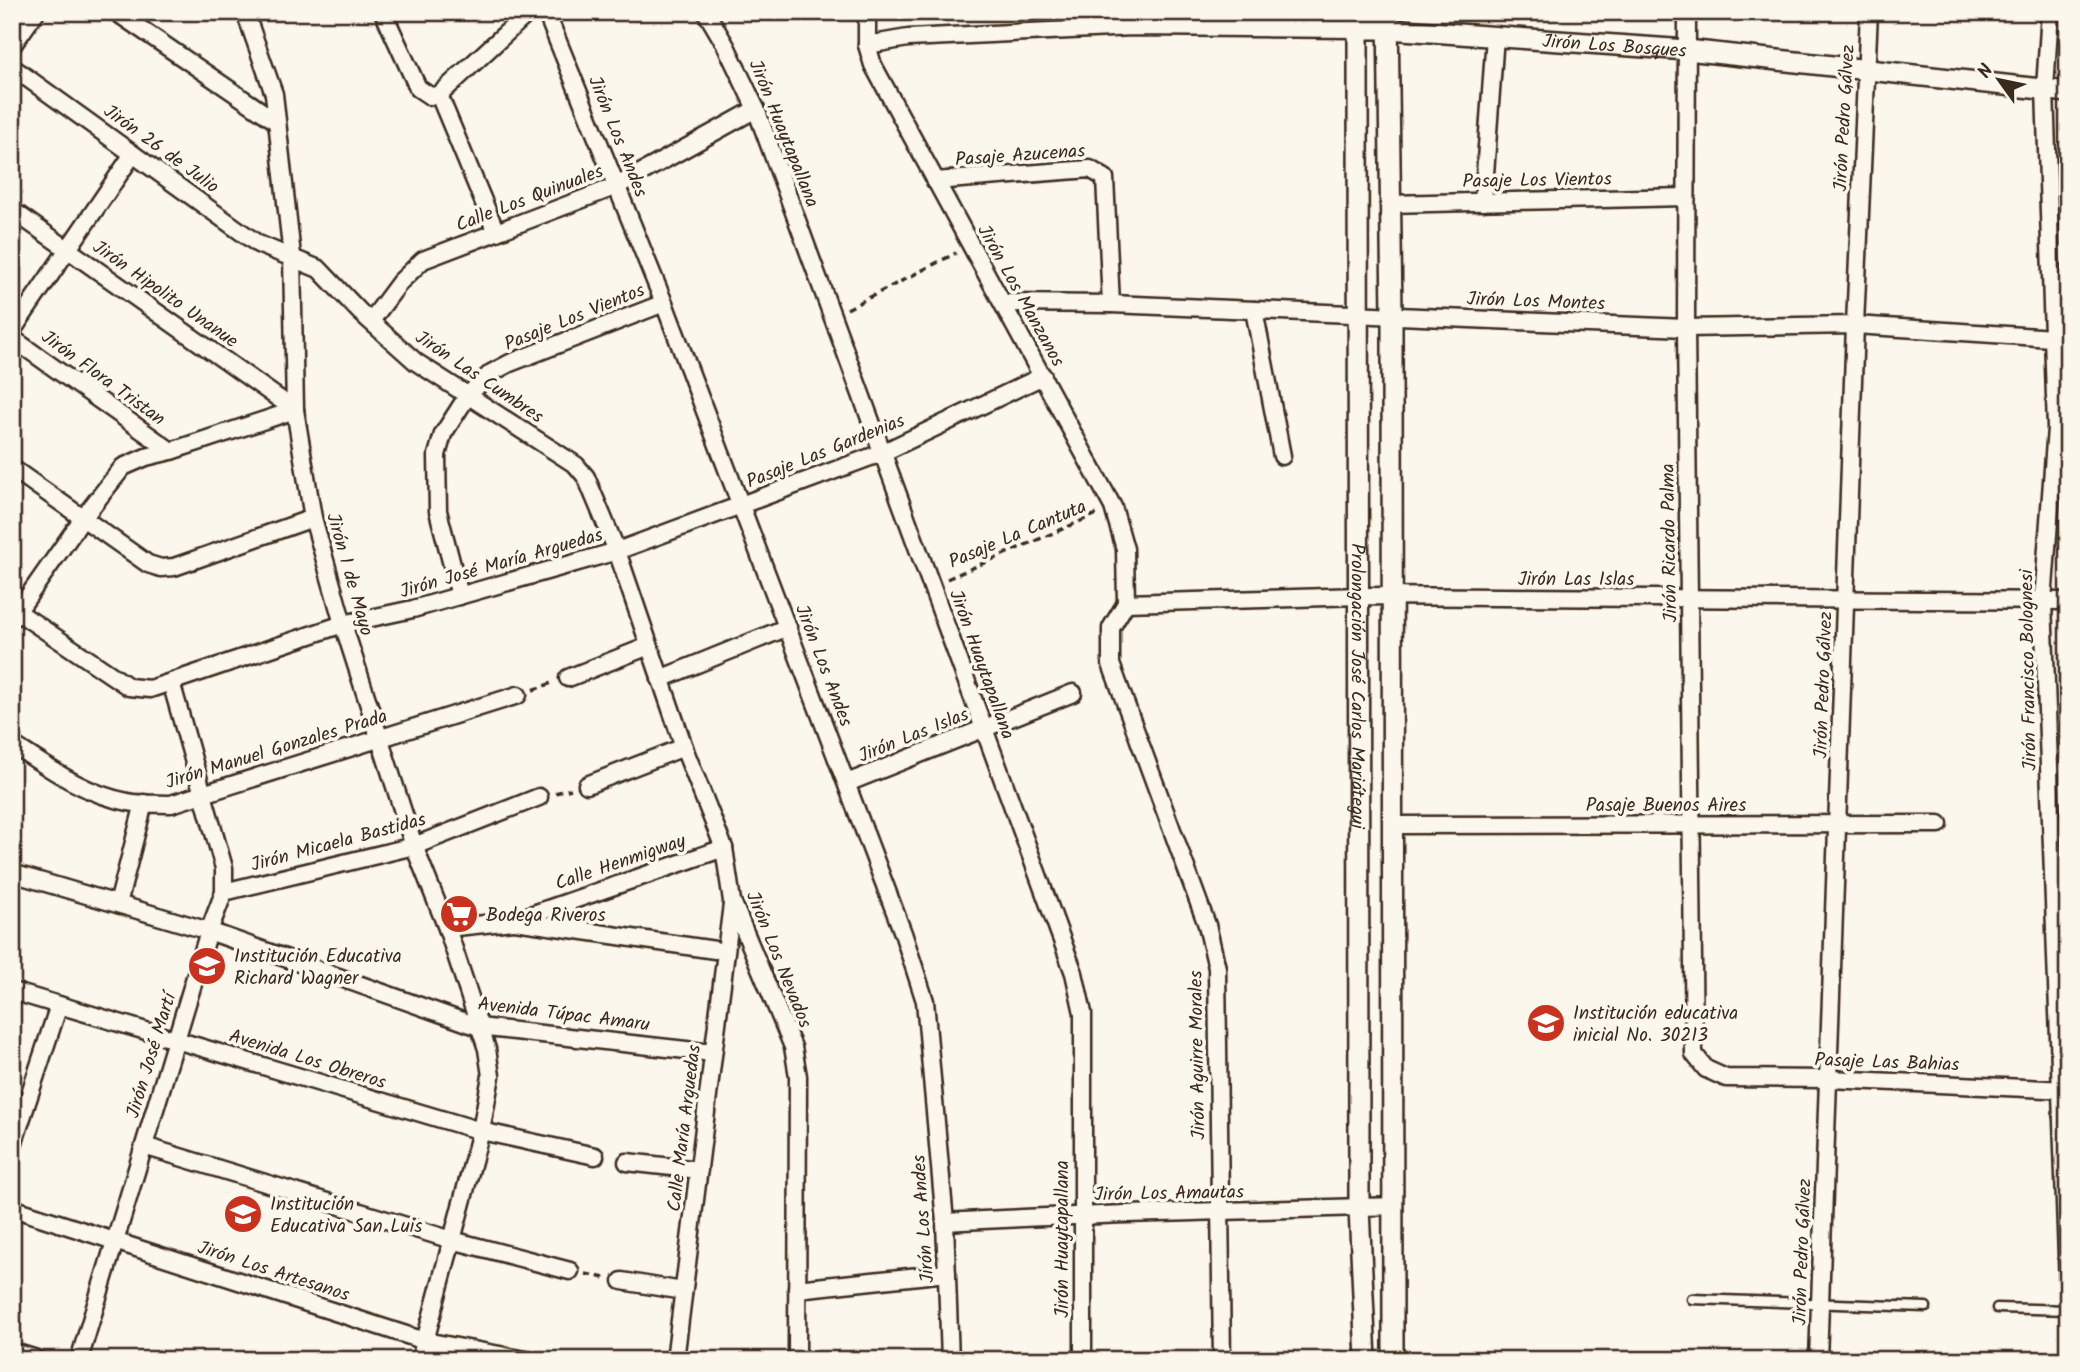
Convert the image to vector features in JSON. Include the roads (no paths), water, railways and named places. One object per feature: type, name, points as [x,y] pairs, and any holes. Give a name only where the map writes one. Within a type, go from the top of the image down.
[{"type":"street","points":[[12,46],[36,12]]},
{"type":"street","points":[[116,12],[134,17],[277,122]]},
{"type":"street","name":"Jirón 1 de Mayo","points":[[245,12],[274,94],[292,256],[295,410],[313,518],[343,624],[414,846],[447,928],[487,1049],[491,1076],[481,1132],[420,1360]]},
{"type":"street","points":[[383,12],[418,89],[434,95],[496,232]]},
{"type":"street","points":[[434,95],[529,12]]},
{"type":"street","name":"Jirón Los Andes","points":[[546,12],[664,303],[742,505],[904,933],[925,1001],[946,1222],[950,1360]]},
{"type":"street","name":"Jirón Huaytapallana","points":[[706,12],[726,46],[756,109],[1074,973],[1083,1013],[1083,1360]]},
{"type":"street","name":"Jirón Los Manzanos","points":[[867,12],[867,45],[873,65],[1113,507],[1125,549],[1126,603]]},
{"type":"street","name":"Jirón Ricardo Palma","points":[[1688,12],[1686,328],[1694,1054],[1706,1069]]},
{"type":"street","name":"Jirón Pedro Gálvez","points":[[1818,1360],[1855,325],[1869,12]]},
{"type":"street","name":"Jirón Francisco Bolognesi","points":[[2050,12],[2045,89],[2060,338],[2043,601],[2064,1090],[2068,1285]]},
{"type":"street","name":"Jirón Los Bosques","points":[[867,45],[908,38],[1252,20],[1388,21],[1495,36],[1687,50],[2068,92]]},
{"type":"street","name":"Prolongación José Carlos Mariátegui","points":[[1358,21],[1359,1208],[1366,1360]]},
{"type":"street","name":"Prolongación José Carlos Mariátegui","points":[[1388,21],[1392,315],[1393,1360]]},
{"type":"street","points":[[1483,202],[1495,36]]},
{"type":"street","name":"Jirón 26 de Julio","points":[[12,67],[258,244],[292,256]]},
{"type":"street","name":"Calle Los Quinuales","points":[[371,321],[400,282],[423,260],[617,186],[756,109]]},
{"type":"street","points":[[12,331],[133,154]]},
{"type":"street","name":"Pasaje Azucenas","points":[[934,181],[1090,169],[1099,172],[1105,178],[1111,304]]},
{"type":"street","name":"Pasaje Los Vientos","points":[[1389,204],[1686,197]]},
{"type":"street","name":"Jirón Hipolito Unanue","points":[[12,210],[295,410]]},
{"type":"street","name":"Jirón Las Cumbres","points":[[292,256],[319,269],[416,362],[576,465],[586,477],[617,551]]},
{"type":"street","name":"Pasaje Los Vientos","points":[[460,596],[438,511],[437,455],[443,433],[468,395],[491,373],[510,363],[664,303]]},
{"type":"street","name":"Jirón Los Montes","points":[[1003,303],[1111,304],[1686,328],[1855,325],[2060,338]]},
{"type":"street","points":[[1254,310],[1282,456]]},
{"type":"street","name":"Jirón Flora Tristan","points":[[12,338],[171,451]]},
{"type":"street","name":"Pasaje Las Gardenias","points":[[617,551],[884,452],[1042,376]]},
{"type":"street","points":[[14,613],[122,467],[295,410]]},
{"type":"street","points":[[12,468],[148,564],[161,568],[174,567],[313,518]]},
{"type":"street","name":"Jirón José María Arguedas","points":[[14,613],[129,687],[150,689],[343,624],[413,609],[617,551]]},
{"type":"street","name":"Jirón Los Nevados","points":[[617,551],[684,747],[724,848],[732,901],[793,1047],[798,1076],[797,1360]]},
{"type":"street","name":"Jirón Las Islas","points":[[1126,603],[1360,596],[2068,601]]},
{"type":"street","name":"Jirón Aguirre Morales","points":[[1126,603],[1111,628],[1111,664],[1207,925],[1217,968],[1222,1360]]},
{"type":"street","points":[[660,679],[788,628]]},
{"type":"street","points":[[568,678],[649,646]]},
{"type":"street","name":"Jirón José Martí","points":[[79,1360],[209,931],[224,892],[224,868],[171,682]]},
{"type":"street","name":"Jirón Las Islas","points":[[847,783],[1073,693]]},
{"type":"street","name":"Jirón Manuel Gonzales Prada","points":[[12,744],[66,780],[100,796],[130,803],[171,804],[518,695]]},
{"type":"street","points":[[587,785],[684,747]]},
{"type":"street","name":"Jirón Micaela Bastidas","points":[[224,892],[414,846],[539,797]]},
{"type":"street","points":[[118,904],[144,803]]},
{"type":"street","name":"Pasaje Buenos Aires","points":[[1393,825],[1939,824]]},
{"type":"street","name":"Calle Henmigway","points":[[447,928],[513,921],[724,848]]},
{"type":"street","name":"Avenida Túpac Amaru","points":[[12,873],[209,931],[479,1027],[713,1053]]},
{"type":"street","name":"Calle María Arguedas","points":[[675,1360],[732,901]]},
{"type":"street","points":[[513,921],[715,950]]},
{"type":"street","name":"Avenida Los Obreros","points":[[12,991],[481,1132],[595,1156]]},
{"type":"street","points":[[12,1148],[59,1005]]},
{"type":"street","name":"Pasaje Las Bahias","points":[[1706,1069],[1726,1078],[1829,1079],[2064,1090]]},
{"type":"street","points":[[144,1146],[452,1240],[570,1271]]},
{"type":"street","points":[[627,1162],[699,1170]]},
{"type":"street","name":"Jirón Los Amautas","points":[[946,1222],[1082,1214],[1220,1213],[1393,1206]]},
{"type":"street","name":"Jirón Los Artesanos","points":[[12,1208],[425,1341],[526,1360]]},
{"type":"street","points":[[797,1289],[947,1273]]},
{"type":"street","points":[[622,1281],[683,1291]]},
{"type":"street","points":[[12,1353],[35,1360]]},
{"type":"lane","points":[[1692,1299],[1926,1307]]},
{"type":"lane","points":[[1997,1308],[2068,1310]]},
{"type":"place","name":"Bodega Riveros","points":[[459,914]]},
{"type":"place","name":"Institución Educativa Richard Wagner","points":[[207,966]]},
{"type":"place","name":"Institución educativa inicial No. 30213","points":[[1546,1023]]},
{"type":"place","name":"Institución Educativa San Luis","points":[[243,1214]]}]
